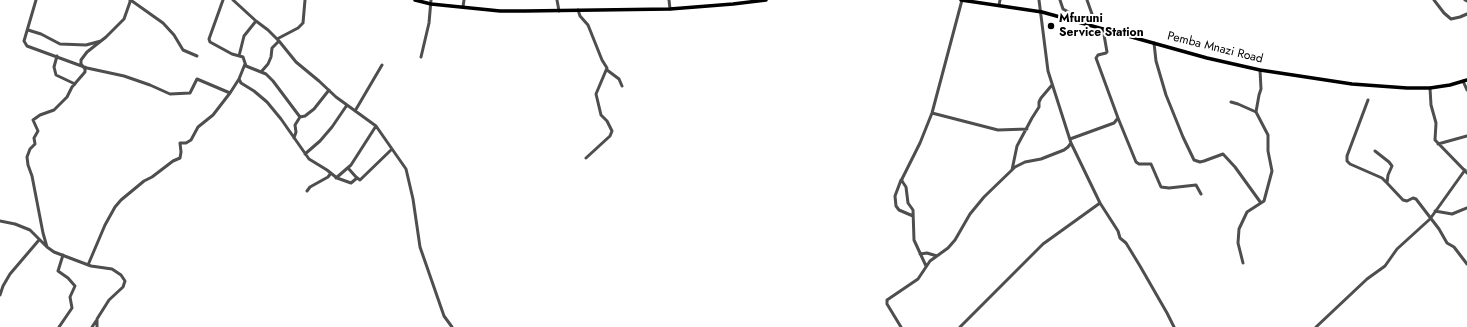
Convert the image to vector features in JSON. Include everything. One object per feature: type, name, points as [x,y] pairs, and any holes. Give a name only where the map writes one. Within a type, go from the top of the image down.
[{"type":"main road","points":[[415,0],[500,11],[670,9],[766,0]]},
{"type":"main road","name":"Pemba Mnazi Road","points":[[962,0],[1042,12],[1207,58],[1260,70],[1366,85],[1407,88],[1430,88],[1450,85],[1465,80]]},
{"type":"street","points":[[36,0],[24,41],[25,45],[82,66],[124,76],[170,94],[190,92],[197,79],[230,93]]},
{"type":"street","points":[[47,247],[42,233],[32,176],[26,156],[35,144],[34,138],[38,132],[33,120],[40,114],[46,114],[56,108],[67,97],[75,84],[86,72],[80,62],[85,54],[124,19],[132,0],[163,23],[174,35],[183,50],[197,56]]},
{"type":"street","points":[[223,0],[209,41],[232,54],[243,58],[248,67],[266,74],[300,117]]},
{"type":"street","points":[[232,0],[266,28],[296,62],[336,97],[376,126],[392,149],[407,172],[420,247],[444,316],[452,327]]},
{"type":"street","points":[[261,72],[268,64],[271,57],[272,48],[278,40],[303,24],[305,0]]},
{"type":"street","points":[[463,7],[464,0]]},
{"type":"street","points":[[556,0],[559,11]]},
{"type":"street","points":[[668,0],[670,9]]},
{"type":"street","points":[[913,216],[899,210],[896,206],[895,196],[901,180],[920,143],[932,113],[962,0]]},
{"type":"street","points":[[999,5],[1000,0]]},
{"type":"street","points":[[1039,0],[1042,12],[1047,63],[1052,86],[1070,141],[1100,202],[1119,233],[1120,238],[1126,244],[1140,266],[1174,327]]},
{"type":"street","points":[[1060,0],[1063,9],[1074,15],[1076,22]]},
{"type":"street","points":[[1087,0],[1092,14],[1089,25]]},
{"type":"street","points":[[1434,0],[1444,13],[1451,19],[1460,18],[1467,14]]},
{"type":"street","points":[[421,57],[429,23],[431,2]]},
{"type":"street","points":[[578,10],[580,16],[588,25],[607,70],[619,79],[622,86]]},
{"type":"street","points":[[239,56],[244,36],[256,21]]},
{"type":"street","points":[[1103,29],[1107,52],[1097,55],[1096,58],[1136,162],[1139,164],[1151,164],[1161,187],[1169,188],[1196,185],[1202,194]]},
{"type":"street","points":[[28,30],[41,34],[60,44],[86,45],[96,41],[101,41]]},
{"type":"street","points":[[1154,43],[1156,61],[1166,95],[1194,160],[1200,162],[1223,154],[1236,167],[1261,203]]},
{"type":"street","points":[[57,56],[54,67],[56,75],[75,84]]},
{"type":"street","points":[[88,264],[105,225],[115,207],[121,200],[144,181],[152,177],[173,161],[180,158],[181,152],[179,143],[186,143],[191,140],[198,127],[212,115],[230,93],[239,79],[245,64]]},
{"type":"street","points":[[355,111],[382,65]]},
{"type":"street","points":[[586,158],[612,133],[608,124],[601,116],[596,94],[607,70]]},
{"type":"street","points":[[1243,263],[1238,243],[1239,229],[1247,212],[1261,203],[1265,198],[1272,168],[1268,151],[1268,136],[1256,112],[1259,94],[1262,89],[1260,70]]},
{"type":"street","points":[[239,79],[242,84],[254,91],[267,102],[281,119],[305,154],[312,161],[336,178],[351,183],[357,178],[360,180],[392,149]]},
{"type":"street","points":[[1465,80],[1467,90]]},
{"type":"street","points":[[1012,170],[1017,146],[1032,118],[1040,107],[1041,98],[1052,86]]},
{"type":"street","points":[[1316,327],[1367,280],[1385,266],[1397,249],[1430,219],[1466,172],[1438,144],[1435,138],[1436,123],[1431,105],[1430,88]]},
{"type":"street","points":[[294,138],[296,132],[295,125],[300,117],[305,116],[314,109],[329,90]]},
{"type":"street","points":[[1368,100],[1347,156],[1347,161],[1350,164],[1382,178],[1403,200],[1407,201],[1413,198],[1416,199],[1439,229],[1447,243],[1454,247],[1467,264]]},
{"type":"street","points":[[1231,102],[1256,112]]},
{"type":"street","points":[[305,154],[320,141],[332,127],[347,105]]},
{"type":"street","points":[[932,113],[998,130],[1027,129]]},
{"type":"street","points":[[901,327],[886,301],[918,279],[930,261],[948,248],[984,197],[1012,170],[1020,164],[1041,159],[1064,150],[1068,147],[1070,141],[1114,123],[1118,118]]},
{"type":"street","points":[[336,178],[348,168],[376,126]]},
{"type":"street","points":[[1438,144],[1467,136]]},
{"type":"street","points":[[1375,151],[1392,166],[1388,175],[1387,183]]},
{"type":"street","points":[[348,168],[357,178]]},
{"type":"street","points":[[307,191],[310,187],[328,177],[331,173]]},
{"type":"street","points":[[901,180],[906,187],[908,201],[912,208],[914,240],[926,266]]},
{"type":"street","points":[[960,327],[1043,244],[1100,202]]},
{"type":"street","points":[[1435,211],[1451,214],[1467,208]]},
{"type":"street","points":[[0,221],[15,224],[30,230],[47,247],[64,255],[88,264],[112,269],[121,276],[124,281],[122,288],[109,300],[92,327]]},
{"type":"street","points":[[0,295],[10,274],[39,240]]},
{"type":"street","points":[[920,254],[927,253],[937,256]]},
{"type":"street","points":[[59,327],[72,308],[70,297],[75,286],[68,278],[58,271],[64,255]]},
{"type":"street","points":[[97,319],[97,327]]},
{"type":"place","name":"Mfuruni Service Station","points":[[1051,26]]}]
